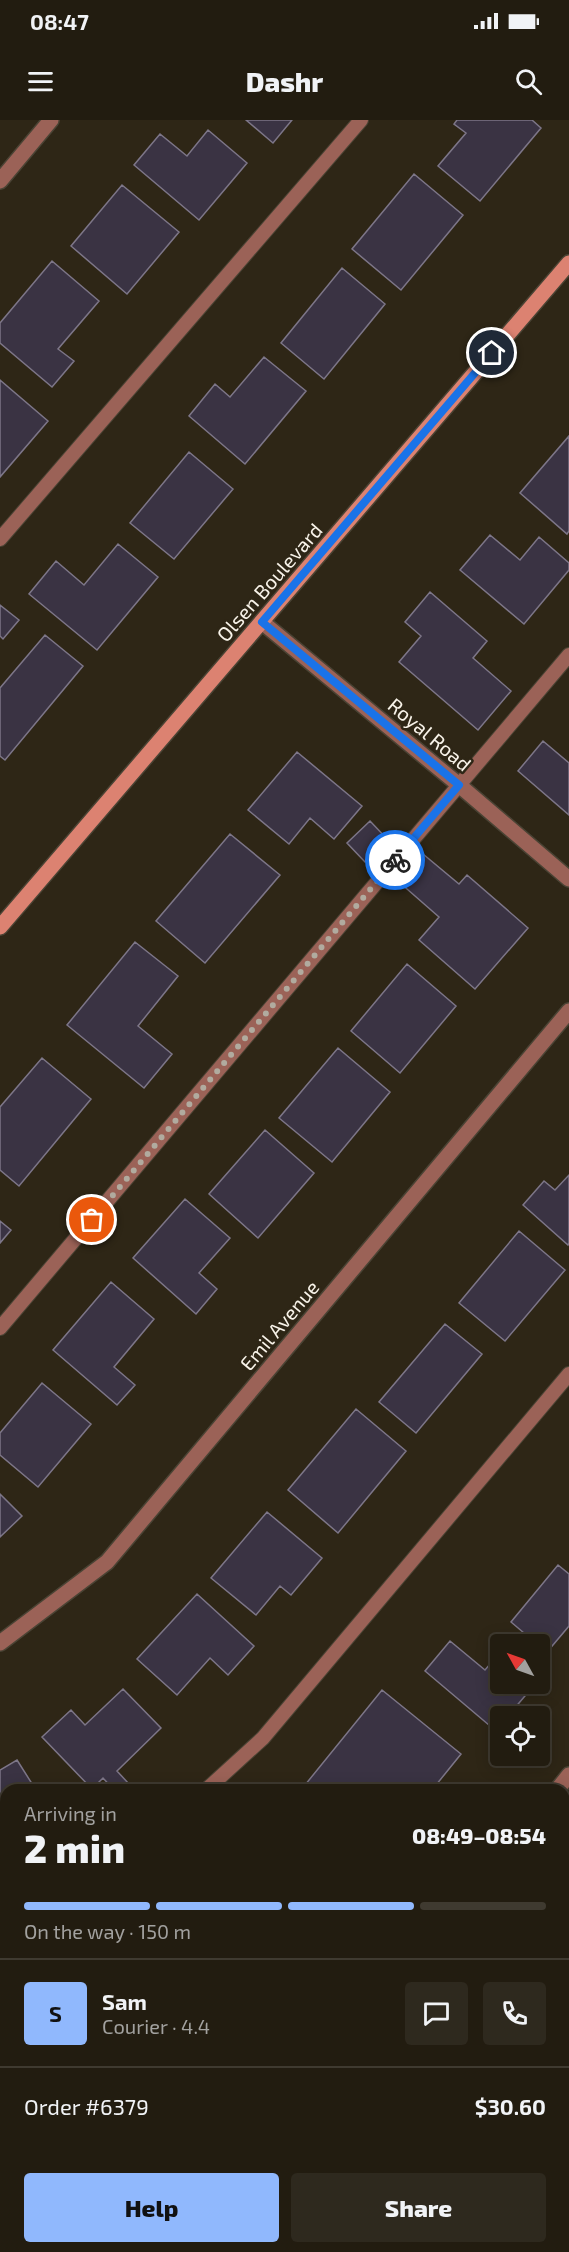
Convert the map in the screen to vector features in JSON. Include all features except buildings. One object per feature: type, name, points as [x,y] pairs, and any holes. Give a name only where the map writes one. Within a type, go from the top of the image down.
[{"type":"main road","name":"Olsen Boulevard","points":[[0,927],[569,263]]},
{"type":"street","points":[[0,181],[51,120]]},
{"type":"street","name":"Royal Road","points":[[262,622],[569,879]]},
{"type":"street","name":"Emil Avenue","points":[[0,1642],[107,1562],[569,1011]]},
{"type":"lane","points":[[0,539],[361,120]]},
{"type":"lane","points":[[0,1328],[569,655]]},
{"type":"lane","points":[[213,1784],[263,1738],[569,1374]]},
{"type":"way so far","points":[[92,1220],[395,860]]},
{"type":"route","points":[[395,860],[459,785],[262,622],[492,353]]}]
